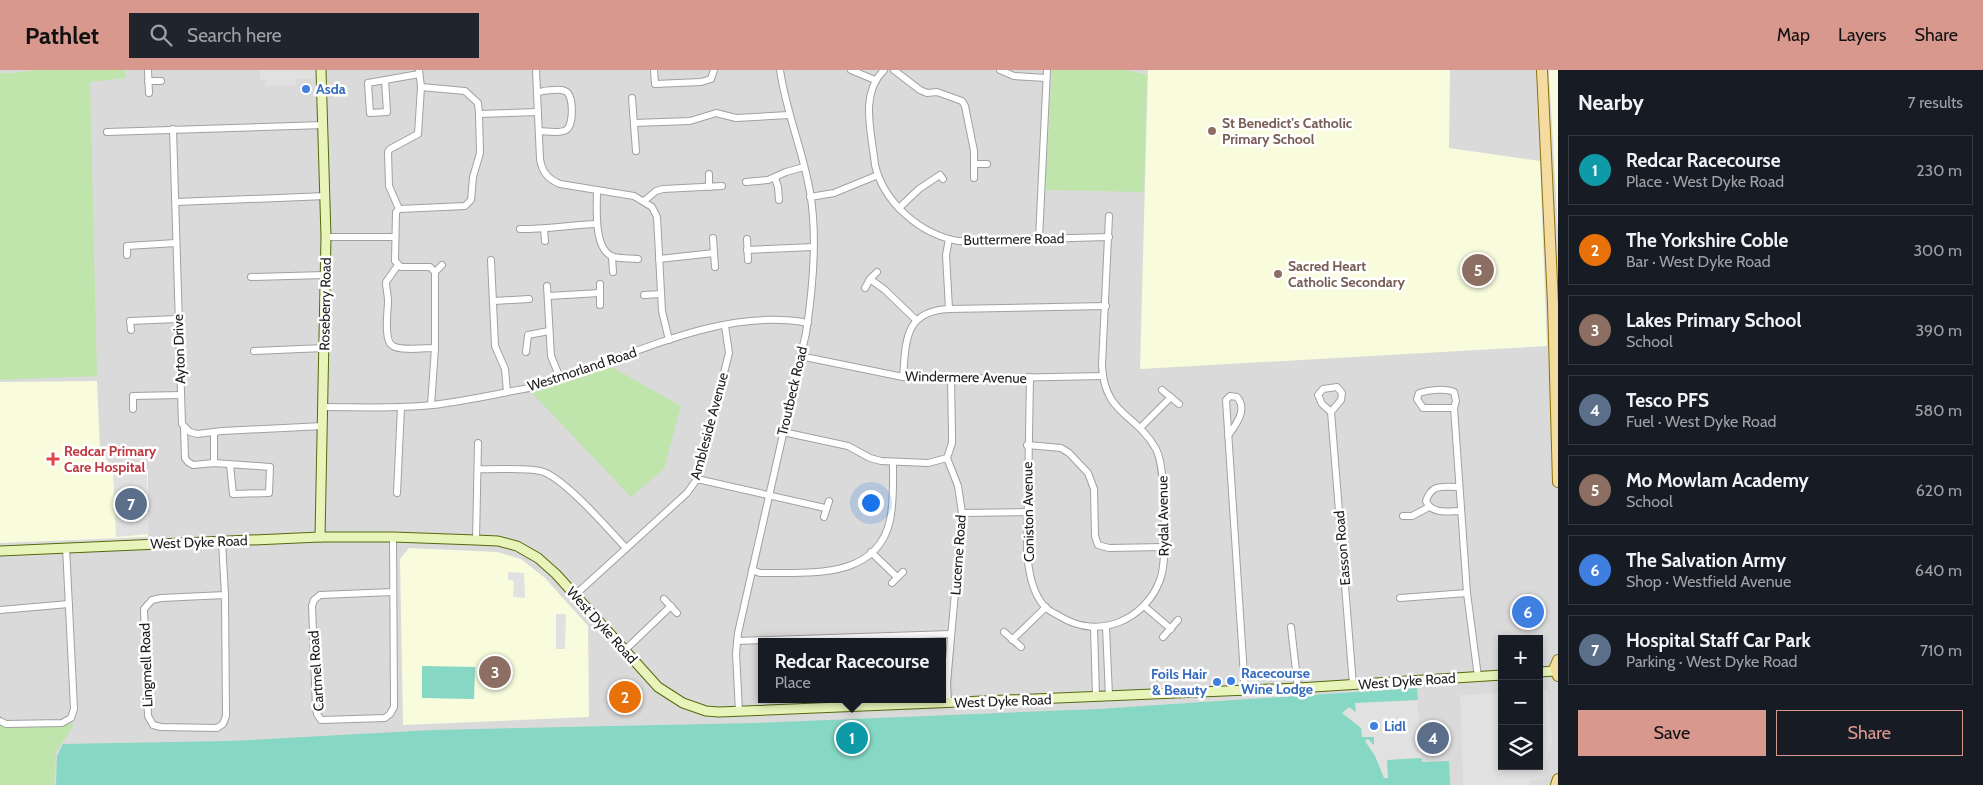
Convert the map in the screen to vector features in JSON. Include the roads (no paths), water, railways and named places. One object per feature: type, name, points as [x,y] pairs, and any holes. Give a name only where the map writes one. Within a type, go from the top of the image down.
[{"type":"main road","points":[[1542,70],[1553,304],[1558,482]]},
{"type":"main road","points":[[1557,674],[1558,660]]},
{"type":"main road","points":[[1556,785],[1558,779]]},
{"type":"street","points":[[148,70],[148,93]]},
{"type":"street","name":"Roseberry Road","points":[[320,538],[326,237],[321,70]]},
{"type":"street","points":[[536,70],[542,167],[551,181],[597,191],[634,196],[652,207],[657,216],[662,311],[669,340]]},
{"type":"street","points":[[654,70],[655,84],[701,82],[712,78],[714,70]]},
{"type":"street","name":"Troutbeck Road","points":[[739,712],[737,641],[808,323],[813,275],[810,197],[804,167],[789,115],[780,70]]},
{"type":"street","points":[[851,70],[875,80]]},
{"type":"street","name":"Buttermere Road","points":[[884,70],[875,80],[869,99],[878,175],[889,196],[899,208],[919,224],[949,239],[965,241],[1108,237]]},
{"type":"street","points":[[894,70],[920,90],[945,94],[962,101],[965,106],[974,151],[974,178]]},
{"type":"street","points":[[1000,70],[1014,76],[1046,78]]},
{"type":"street","points":[[1039,239],[1047,70]]},
{"type":"street","points":[[385,80],[387,112],[370,113],[368,84],[385,80],[419,72],[421,87],[418,134],[390,149],[388,152],[389,186],[399,209]]},
{"type":"street","points":[[148,81],[161,81]]},
{"type":"street","points":[[399,209],[465,206],[468,204],[471,200],[473,177],[481,146],[478,103],[465,92],[421,87]]},
{"type":"street","points":[[538,92],[563,90],[569,94],[571,99],[571,126],[564,131],[539,131]]},
{"type":"street","points":[[632,98],[636,151]]},
{"type":"street","points":[[479,114],[538,112]]},
{"type":"street","points":[[634,123],[690,121],[716,113],[736,118],[789,115]]},
{"type":"street","points":[[107,132],[324,125]]},
{"type":"street","name":"Ayton Drive","points":[[173,129],[181,418],[184,427],[185,458],[194,465],[214,464]]},
{"type":"street","points":[[974,164],[987,164]]},
{"type":"street","points":[[746,182],[775,178],[786,172],[804,167]]},
{"type":"street","points":[[709,174],[709,186]]},
{"type":"street","points":[[810,197],[834,193],[878,175]]},
{"type":"street","points":[[899,208],[927,183],[940,175],[943,179]]},
{"type":"street","points":[[775,178],[779,200]]},
{"type":"street","points":[[644,201],[656,191],[663,189],[722,186]]},
{"type":"street","points":[[597,191],[597,224],[605,250],[612,257],[638,259]]},
{"type":"street","points":[[176,202],[326,196]]},
{"type":"street","points":[[399,209],[394,217],[395,261],[398,265],[405,268],[430,267],[435,272],[436,348],[431,405]]},
{"type":"street","name":"Rydal Avenue","points":[[1106,627],[1132,617],[1144,606],[1157,589],[1164,565],[1164,479],[1157,450],[1140,428],[1115,406],[1108,396],[1103,376],[1109,216]]},
{"type":"street","points":[[520,229],[544,229],[554,226],[597,224]]},
{"type":"street","points":[[544,229],[544,241]]},
{"type":"street","points":[[326,237],[394,237]]},
{"type":"street","points":[[713,238],[715,267]]},
{"type":"street","points":[[747,239],[748,260]]},
{"type":"street","points":[[949,239],[946,255],[949,309]]},
{"type":"street","points":[[127,255],[126,246],[176,243]]},
{"type":"street","points":[[747,250],[813,247]]},
{"type":"street","points":[[659,260],[714,253]]},
{"type":"street","points":[[612,257],[613,272]]},
{"type":"street","points":[[491,260],[495,346],[506,369],[507,392]]},
{"type":"street","points":[[398,265],[386,282],[389,342],[392,346],[400,348],[436,348]]},
{"type":"street","points":[[435,272],[442,265]]},
{"type":"street","points":[[865,288],[877,272]]},
{"type":"street","points":[[251,277],[325,275]]},
{"type":"street","points":[[870,279],[885,290],[916,320]]},
{"type":"street","points":[[600,284],[600,305]]},
{"type":"street","points":[[547,286],[548,331],[551,356],[560,378]]},
{"type":"street","points":[[548,296],[600,293]]},
{"type":"street","points":[[644,295],[661,294]]},
{"type":"street","points":[[494,301],[529,299]]},
{"type":"street","points":[[903,377],[906,337],[916,320],[931,312],[949,309],[1106,306]]},
{"type":"street","points":[[131,330],[130,321],[178,319]]},
{"type":"street","name":"Westmorland Road","points":[[323,407],[431,405],[507,392],[540,386],[696,330],[725,326],[744,320],[794,320],[808,323]]},
{"type":"street","name":"Ambleside Avenue","points":[[575,595],[687,493],[697,480],[729,353],[725,326]]},
{"type":"street","points":[[526,352],[528,334],[548,331]]},
{"type":"street","points":[[254,352],[324,348]]},
{"type":"street","name":"Windermere Avenue","points":[[800,356],[903,377],[951,379],[1103,376]]},
{"type":"street","name":"Coniston Avenue","points":[[1030,377],[1027,554],[1032,583],[1046,607],[1069,622],[1094,628],[1106,627]]},
{"type":"street","points":[[783,432],[834,442],[848,446],[870,458],[893,462],[928,463],[947,458],[952,443],[951,379]]},
{"type":"street","points":[[1162,390],[1179,404]]},
{"type":"street","points":[[1454,408],[1423,408],[1416,399],[1419,393],[1425,391],[1449,390],[1454,392],[1456,400],[1454,408],[1467,593],[1478,677]]},
{"type":"street","points":[[133,409],[133,396],[181,395]]},
{"type":"street","points":[[1228,436],[1242,414],[1241,402],[1237,397],[1230,396],[1226,400],[1228,436],[1245,690]]},
{"type":"street","points":[[1140,428],[1171,397]]},
{"type":"street","points":[[397,493],[400,407]]},
{"type":"street","name":"Easson Road","points":[[1331,412],[1353,684]]},
{"type":"street","points":[[184,427],[190,432],[197,434],[323,426]]},
{"type":"street","points":[[214,432],[214,464],[270,467],[269,493],[233,494],[230,465]]},
{"type":"street","points":[[476,540],[478,443]]},
{"type":"street","points":[[1028,446],[1061,448],[1069,453],[1088,473],[1094,489],[1095,536],[1098,544],[1109,548],[1164,547]]},
{"type":"street","name":"Lucerne Road","points":[[947,458],[958,486],[962,513],[947,683],[948,703]]},
{"type":"street","points":[[752,570],[760,573],[839,570],[858,562],[871,552],[886,532],[892,502],[893,462]]},
{"type":"street","points":[[478,470],[540,471],[552,475],[626,548]]},
{"type":"street","points":[[697,480],[825,508]]},
{"type":"street","points":[[1459,487],[1435,488],[1429,493],[1426,501],[1429,507],[1435,511],[1461,511]]},
{"type":"street","points":[[824,516],[825,508],[829,501]]},
{"type":"street","points":[[1403,516],[1412,516],[1429,507]]},
{"type":"street","points":[[962,513],[1027,512]]},
{"type":"street","name":"West Dyke Road","points":[[0,551],[320,538],[394,537],[498,541],[517,546],[538,558],[575,595],[658,687],[683,703],[706,711],[739,712],[1298,688],[1498,675]]},
{"type":"street","name":"Cartmel Road","points":[[393,592],[320,595],[314,600],[312,606],[316,714],[321,720],[385,718],[394,707],[394,537]]},
{"type":"street","name":"Lingmell Road","points":[[222,541],[225,595],[226,716],[223,724],[217,728],[161,727],[153,725],[148,716],[144,609],[152,600],[161,598],[225,595]]},
{"type":"street","points":[[0,720],[6,724],[62,723],[71,718],[74,709],[66,548]]},
{"type":"street","points":[[871,552],[900,575],[892,583]]},
{"type":"street","points":[[1400,598],[1467,593]]},
{"type":"street","points":[[664,599],[677,613]]},
{"type":"street","points":[[0,610],[69,604]]},
{"type":"street","points":[[626,650],[671,606]]},
{"type":"street","points":[[1144,606],[1171,629]]},
{"type":"street","points":[[1012,640],[1046,607]]},
{"type":"street","points":[[1163,637],[1178,620]]},
{"type":"street","points":[[1106,627],[1109,696]]},
{"type":"street","points":[[1291,627],[1298,688]]},
{"type":"street","points":[[1094,628],[1096,697]]},
{"type":"street","points":[[1004,632],[1021,647]]},
{"type":"street","points":[[829,638],[951,634]]},
{"type":"street","points":[[737,641],[758,640]]},
{"type":"street","points":[[1543,672],[1557,674]]},
{"type":"place","name":"Asda","points":[[306,89]]},
{"type":"place","name":"St Benedict's Catholic Primary School","points":[[1212,131]]},
{"type":"place","name":"Mo Mowlam Academy","points":[[1478,270]]},
{"type":"place","name":"Sacred Heart Catholic Secondary","points":[[1278,274]]},
{"type":"place","name":"Redcar Primary Care Hospital","points":[[53,459]]},
{"type":"place","name":"Hospital Staff Car Park","points":[[131,504]]},
{"type":"place","name":"The Salvation Army","points":[[1528,612]]},
{"type":"place","name":"Lakes Primary School","points":[[495,672]]},
{"type":"place","name":"Racecourse Wine Lodge","points":[[1231,681]]},
{"type":"place","name":"Foils Hair & Beauty","points":[[1217,682]]},
{"type":"place","name":"The Yorkshire Coble","points":[[625,697]]},
{"type":"place","name":"Lidl","points":[[1374,726]]},
{"type":"place","name":"Redcar Racecourse","points":[[852,738]]},
{"type":"place","name":"Tesco PFS","points":[[1433,738]]}]
